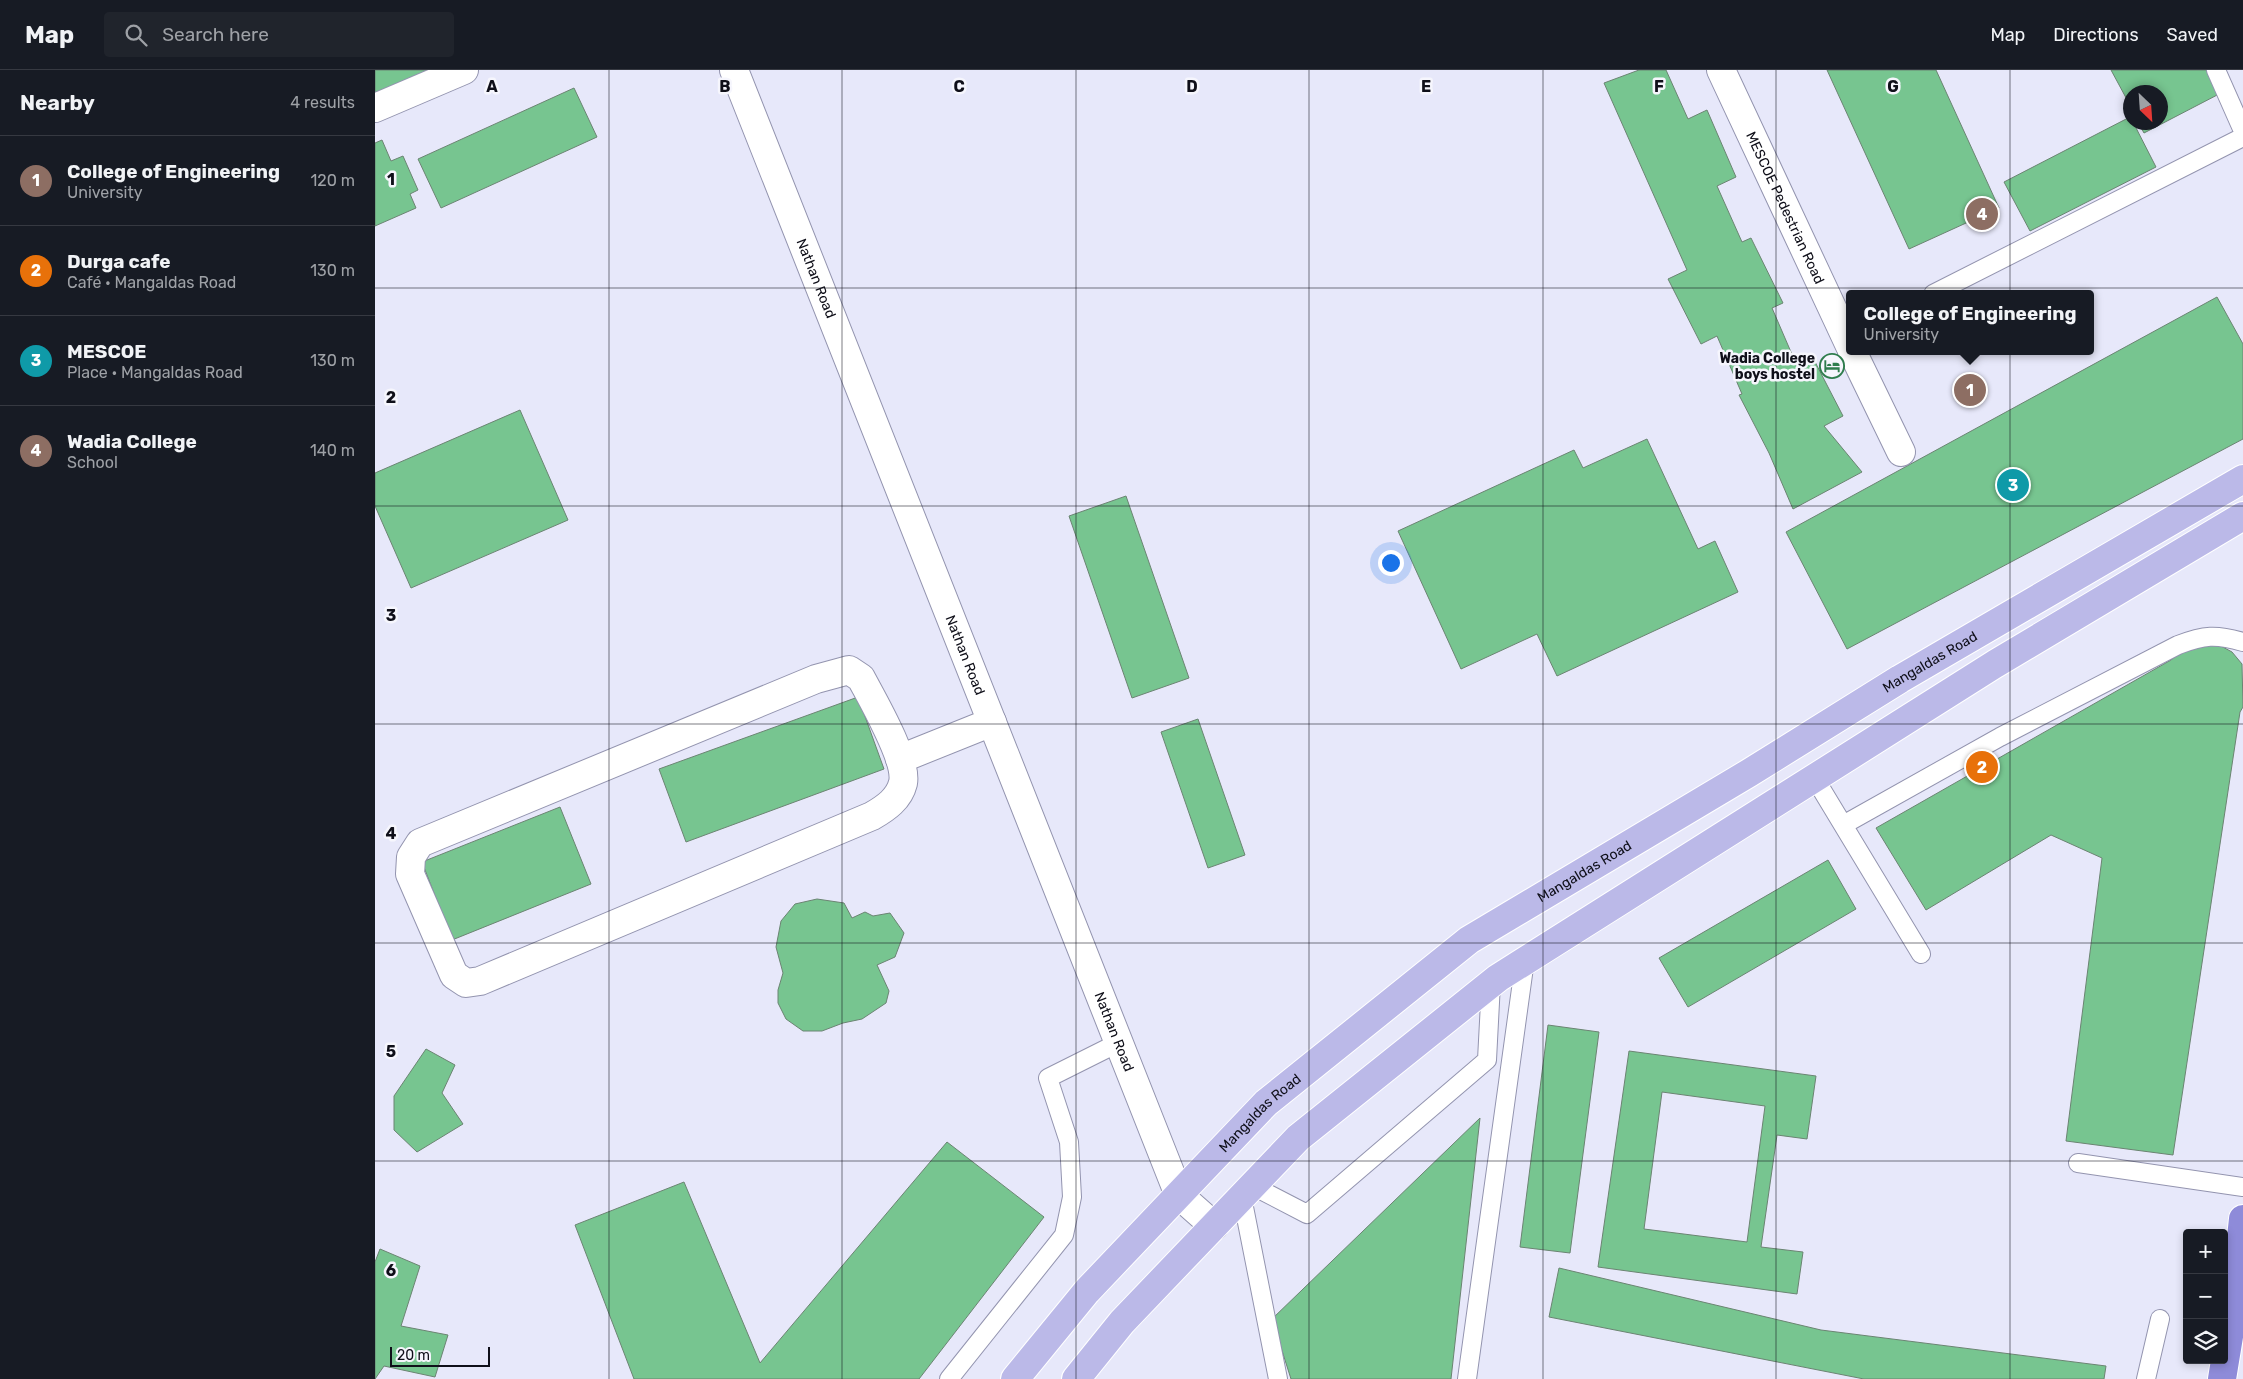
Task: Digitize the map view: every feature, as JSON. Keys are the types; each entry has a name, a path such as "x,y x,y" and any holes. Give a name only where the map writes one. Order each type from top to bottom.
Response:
{"highway":[{"path":"2222,1379 2233,1312 2243,1218"}],"main road":[{"name":"Mangaldas Road","path":"1015,1379 1087,1291 1266,1103 1469,940 1749,774 1900,679 2243,480"},
{"path":"1075,1379 1122,1322 1298,1138 1491,983 1995,664 2243,516"}],"street":[{"path":"375,108 464,70"},
{"name":"Nathan Road","path":"733,70 1179,1195 1214,1226"},
{"name":"MESCOE Pedestrian Road","path":"1721,70 1846,335"},
{"name":"MESCOE Pedestrian Road","path":"1856,355 1901,452"},
{"path":"849,670 861,678 900,759 903,781 897,797 887,808 872,816 480,981 466,983 454,976 410,874 411,858 420,844 816,679 849,670"},
{"path":"900,759 992,722"}],"lane":[{"path":"2217,70 2243,131"},
{"path":"1941,290 2243,137"},
{"path":"1843,825 2000,737 2178,645 2200,636 2221,635 2243,642"},
{"path":"1814,777 1921,954"},
{"path":"1467,1379 1525,960"},
{"path":"1248,1191 1307,1214 1487,1060 1491,983"},
{"path":"949,1379 1064,1236 1072,1198 1069,1142 1048,1078 1118,1043"},
{"path":"2078,1162 2243,1186"},
{"path":"1248,1191 1278,1379"},
{"path":"2146,1379 2160,1319"}],"building":[{"path":"375,70 441,70 375,100"},
{"path":"1639,70 1666,70 1688,119 1707,110 1736,177 1717,186 1742,242 1751,238 1783,303 1772,308 1797,366 1813,358 1843,416 1824,426 1862,472 1793,509 1769,453 1739,395 1742,394 1717,336 1701,344 1668,279 1687,270 1604,83"},
{"path":"1827,70 1936,70 1999,208 1909,249"},
{"path":"2111,70 2209,70 2221,93 2168,121 2168,85 2123,85 2123,92"},
{"path":"574,88 597,137 441,208 418,159"},
{"path":"2123,121 2123,130 2137,130 2156,167 2030,231 2004,182"},
{"path":"382,140 391,161 403,156 418,190 410,194 416,208 375,226 375,143"},
{"path":"2217,297 2243,344 2243,439 1847,649 1786,532"},
{"path":"520,410 568,520 411,588 375,506 375,473"},
{"path":"1647,439 1698,549 1715,541 1738,592 1557,676 1537,634 1461,669 1398,531 1574,450 1583,468"},
{"path":"1126,496 1189,678 1132,698 1069,516"},
{"path":"2206,643 2221,646 2232,652 2242,664 2243,707 2240,712 2173,1155 2066,1141 2102,858 2051,835 1926,910 1876,828 2171,660 2179,653"},
{"path":"858,697 884,769 686,842 659,769"},
{"path":"1198,719 1245,855 1208,868 1161,732"},
{"path":"560,807 591,884 452,940 422,862"},
{"path":"1828,860 1856,909 1688,1007 1659,958"},
{"path":"817,899 844,903 852,918 865,912 873,916 890,913 904,933 895,957 877,965 889,991 886,1003 862,1019 843,1023 822,1031 803,1031 786,1019 778,1003 778,990 783,973 776,947 781,921 795,904"},
{"path":"1548,1025 1599,1032 1570,1253 1520,1247"},
{"path":"426,1049 455,1065 442,1093 463,1124 417,1152 394,1130 394,1096"},
{"path":"1629,1051 1816,1076 1807,1139 1777,1135 1761,1247 1803,1252 1797,1294 1598,1267","holes":["1662,1092 1765,1106 1747,1242 1644,1229"]},
{"path":"1480,1118 1451,1379 1291,1379 1272,1319"},
{"path":"947,1142 1044,1217 919,1379 634,1379 575,1225 684,1182 760,1363"},
{"path":"380,1249 420,1266 401,1326 448,1335 435,1377 384,1366 375,1379 375,1262"},
{"path":"1559,1268 1821,1330 2106,1366 2104,1379 1864,1379 1549,1317"}],"place":[{"name":"Wadia College","path":"1982,214"},
{"name":"Wadia College boys hostel","path":"1832,366"},
{"name":"College of Engineering","path":"1970,390"},
{"name":"MESCOE","path":"2013,485"},
{"name":"Durga cafe","path":"1982,767"}]}
